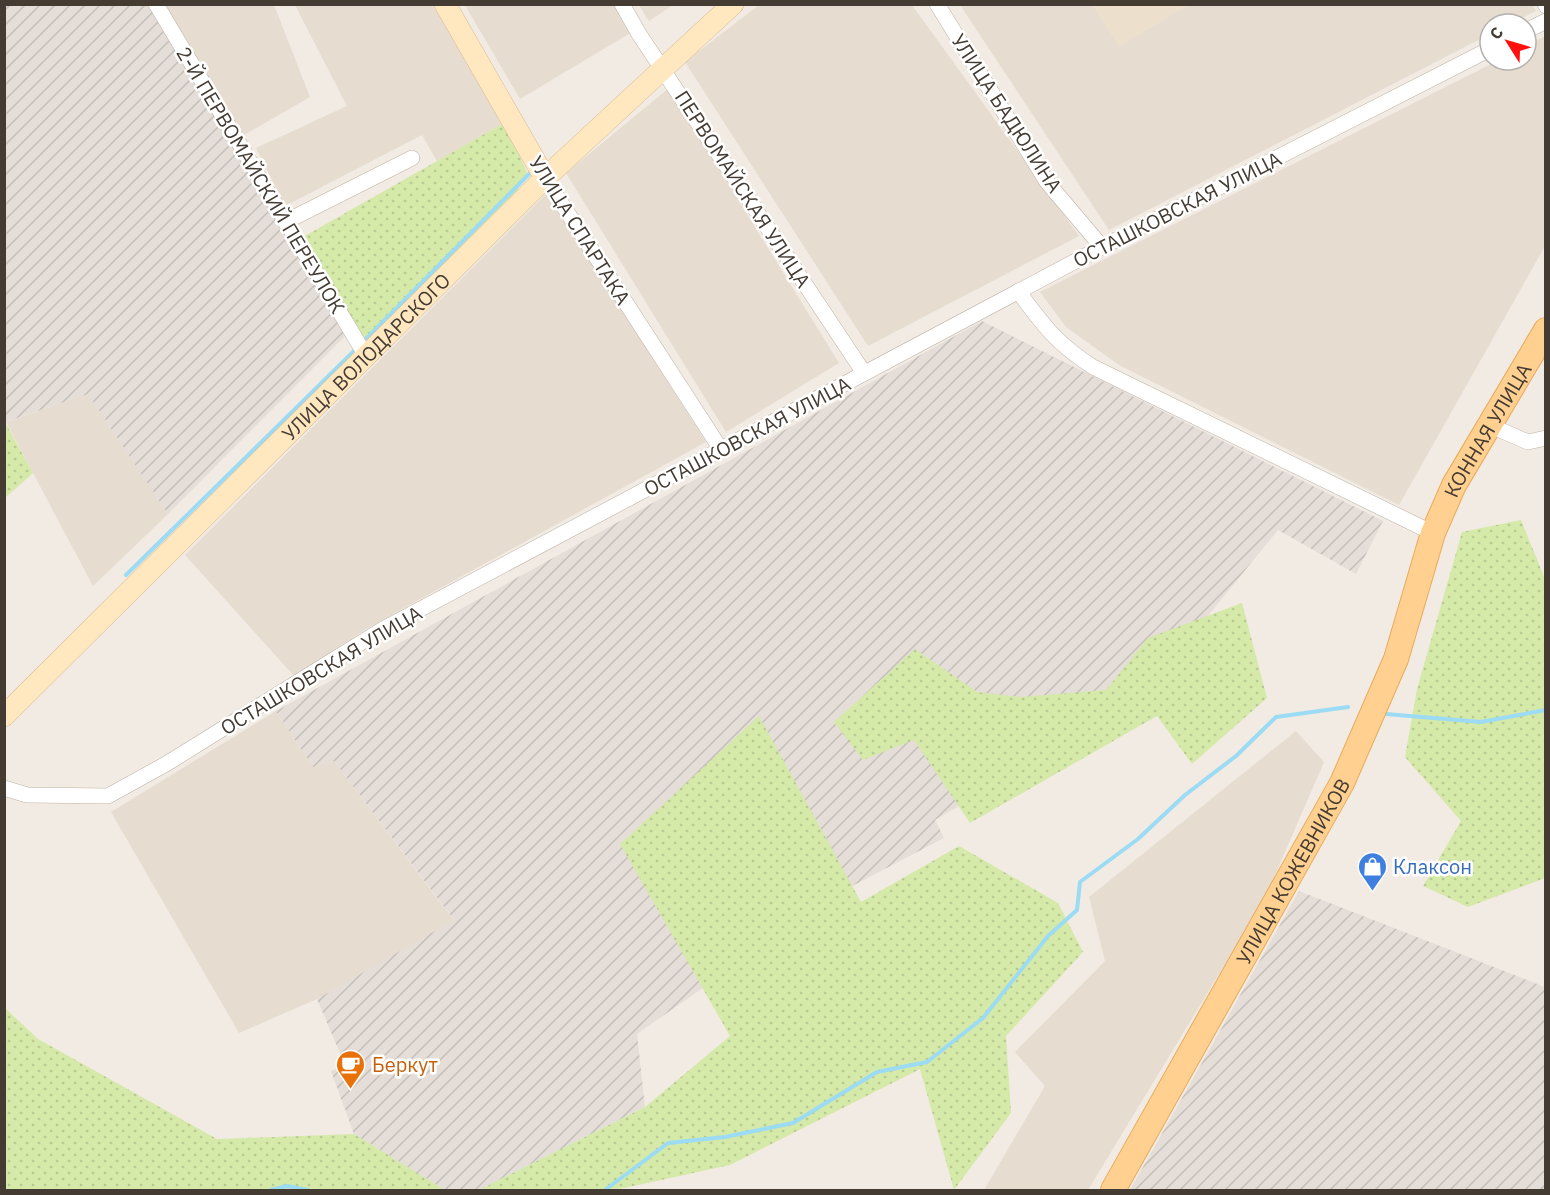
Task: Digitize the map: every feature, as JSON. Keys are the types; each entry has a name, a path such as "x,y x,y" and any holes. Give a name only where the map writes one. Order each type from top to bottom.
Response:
{"main road":[{"name":"КОННАЯ УЛИЦА","path":"1433,533 1454,485 1545,330"},
{"name":"УЛИЦА КОЖЕВНИКОВ","path":"1113,1191 1342,783 1396,659 1433,533"}],"street":[{"name":"2-Й ПЕРВОМАЙСКИЙ ПЕРЕУЛОК","path":"156,4 366,356"},
{"name":"УЛИЦА СПАРТАКА","path":"445,4 545,178 722,451"},
{"name":"ПЕРВОМАЙСКАЯ УЛИЦА","path":"622,4 639,34 864,373"},
{"name":"УЛИЦА ВОЛОДАРСКОГО","path":"4,716 545,178 733,4"},
{"name":"УЛИЦА БАДЮЛИНА","path":"938,4 1047,182 1102,247"},
{"name":"ОСТАШКОВСКАЯ УЛИЦА","path":"4,788 27,795 108,796 166,764 383,629 722,451 1018,291 1478,55"},
{"path":"285,222 412,158"},
{"path":"1018,291 1061,346 1093,367 1433,533"},
{"path":"1489,425 1528,442 1545,438"}],"shaded area":[{"path":"1532,4 1536,11 1478,12 1478,40 1109,230 960,5 1093,5 1119,46 1188,5"},
{"path":"5,5 150,5 347,334 168,514 88,394 5,422"},
{"path":"164,5 274,5 310,97 244,135"},
{"path":"295,5 439,5 504,123 437,161 422,135 285,206 256,148 347,106"},
{"path":"465,5 616,5 632,32 520,99"},
{"path":"639,5 673,5 649,21"},
{"path":"759,5 912,5 1079,236 868,346 685,62"},
{"path":"1093,5 1188,5 1119,47"},
{"path":"1545,36 1545,246 1399,505 1119,365 1066,327 1040,292 1478,71 1538,72 1538,40"},
{"path":"669,88 839,363 726,432 566,173"},
{"path":"547,193 706,442 366,629 294,676 185,555"},
{"path":"982,321 1383,521 1356,574 1278,530 1180,650 1170,682 935,820 944,838 837,894 637,1034 645,1107 479,1190 445,1190 354,1134 331,1071 345,1065 317,999 454,920 334,761 313,767 276,711"},
{"path":"88,394 168,514 93,586 6,422"},
{"path":"276,711 313,767 334,761 454,921 317,999 239,1033 111,812"},
{"path":"1296,731 1324,762 1265,898 1088,1190 984,1190 1045,1086 1015,1052 1105,961 1089,897"},
{"path":"1299,891 1545,987 1545,1190 1130,1190"}],"green space":[{"path":"504,123 527,172 513,198 365,343 303,237"},
{"path":"4,422 33,473 5,498"},
{"path":"1521,520 1545,579 1545,878 1468,907 1423,886 1461,821 1405,757 1417,689 1462,532"},
{"path":"1242,603 1267,698 1192,764 1157,716 970,823 914,740 863,760 834,722 915,649 977,692 1021,697 1106,690 1148,638"},
{"path":"759,716 861,902 959,846 1058,903 1083,952 1006,1036 1011,1113 954,1190 920,1069 730,1165 615,1190 479,1190 645,1107 730,1036 620,844"},
{"path":"4,1007 38,1039 217,1139 354,1134 445,1190 5,1190"}],"waterway":[{"path":"363,342 533,170"},
{"path":"126,575 356,349"},
{"path":"605,1190 668,1143 725,1137 793,1123 877,1072 927,1062 983,1018 1048,936 1077,910 1080,882 1138,839 1185,795 1236,756 1276,717 1348,707"},
{"path":"1386,714 1481,722 1546,710"},
{"path":"271,1190 287,1186 308,1190"}],"place":[{"name":"Клаксон","path":"1372,892"},
{"name":"Беркут","path":"351,1090"}]}
